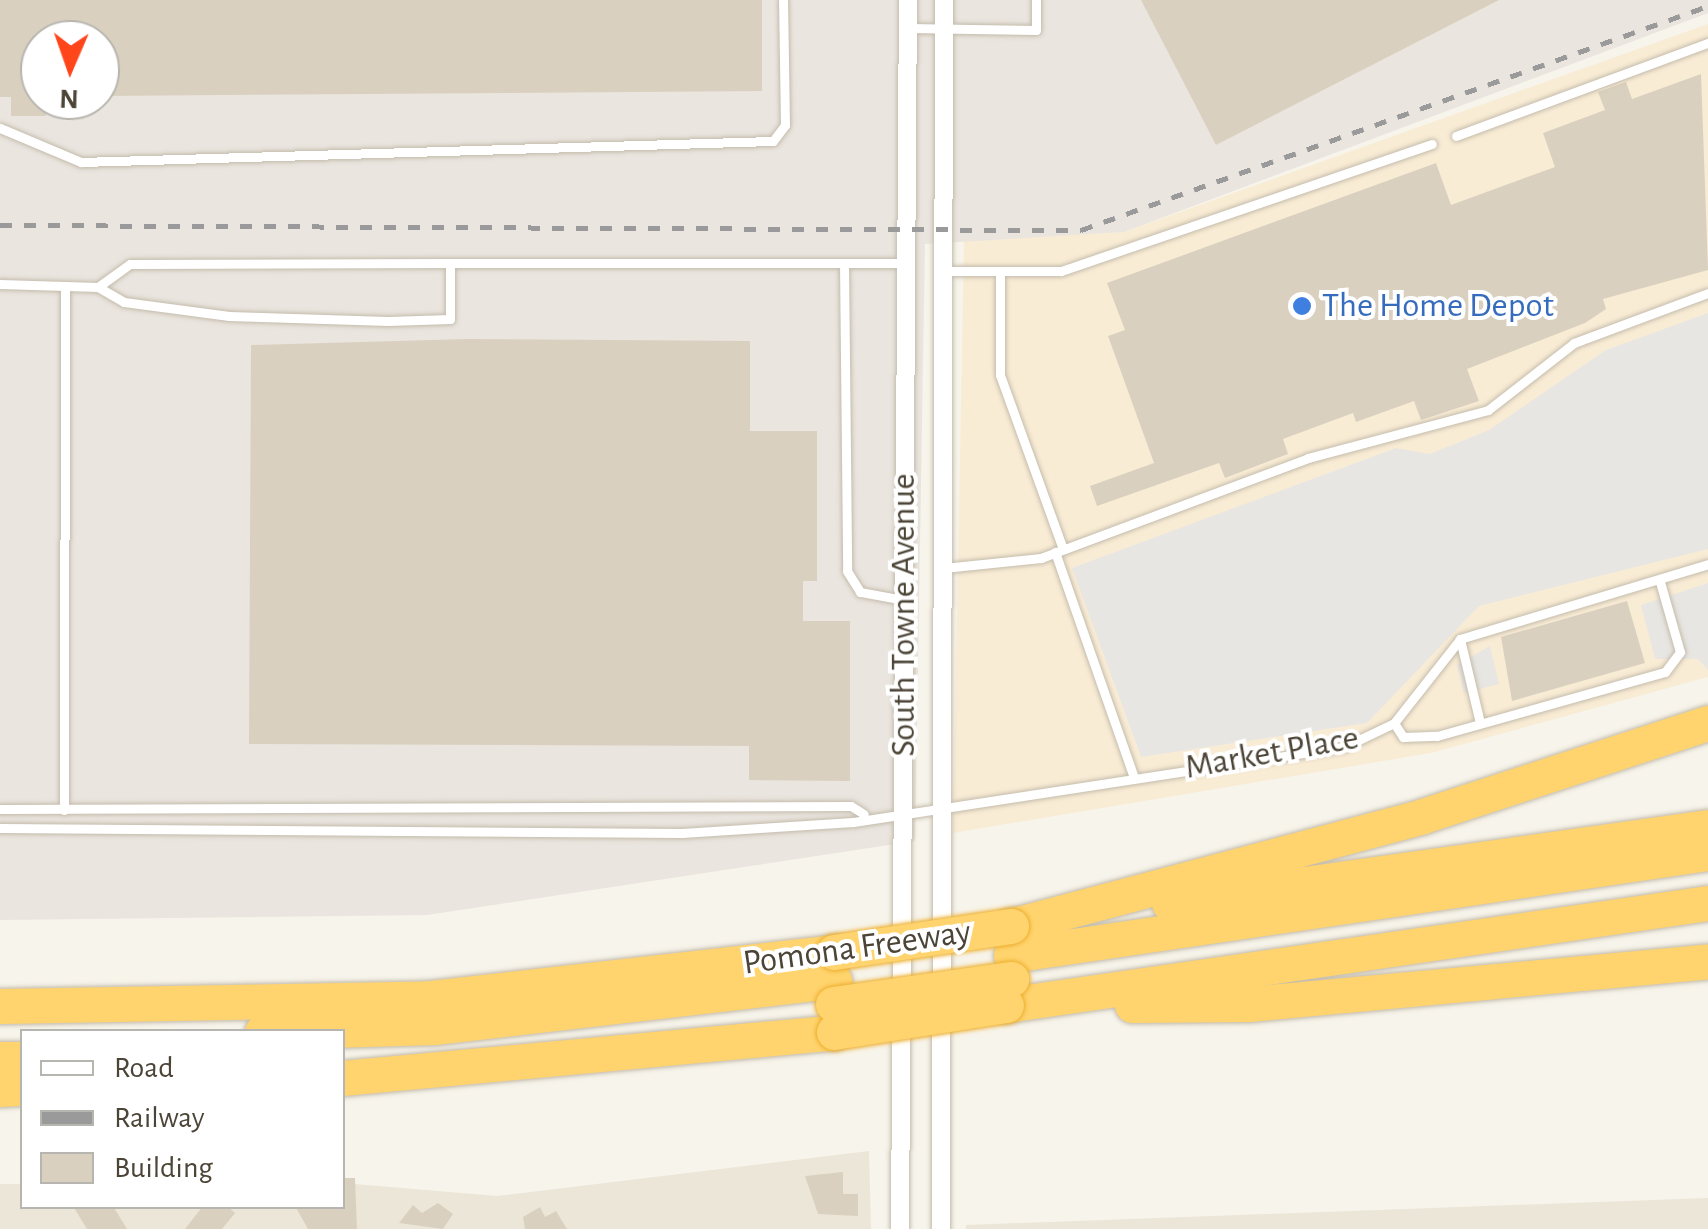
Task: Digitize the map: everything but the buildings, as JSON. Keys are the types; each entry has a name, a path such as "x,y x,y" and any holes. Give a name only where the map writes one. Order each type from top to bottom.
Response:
{"highway":[{"path":"1010,966 1442,810 1708,723"},
{"name":"Pomona Freeway","path":"345,1077 834,992 1010,966 1708,827"},
{"path":"1010,966 1708,854"},
{"path":"1010,966 1708,878"},
{"name":"Pomona Freeway","path":"0,1006 834,992 1010,966 1708,903"},
{"path":"1010,966 1248,1004 1708,960"},
{"path":"345,1030 434,1027 834,992"},
{"path":"345,1054 563,1041 834,992"}],"street":[{"name":"South Towne Avenue","path":"900,1229 908,0"},
{"name":"South Towne Avenue","path":"941,1229 944,0"}],"lane":[{"path":"0,128 81,162 773,142 786,125 783,0"},
{"path":"908,28 1036,30 1036,0"},
{"path":"1456,136 1708,43"},
{"path":"943,272 1061,271 1432,144"},
{"path":"844,262 847,571 860,592 904,600"},
{"path":"0,284 98,287 172,309 312,318 450,319 450,263"},
{"path":"98,287 130,264 907,263"},
{"path":"1000,271 1000,375 1132,775"},
{"path":"64,810 65,287"},
{"path":"942,568 1042,558 1308,458 1488,410 1574,342 1708,293"},
{"path":"1480,723 1460,639 1660,582 1708,564"},
{"path":"1394,723 1403,737 1480,723 1665,672 1680,652 1660,582"},
{"name":"Market Place","path":"0,828 682,833 904,808 941,808 1132,775 1344,747 1394,723 1460,639"},
{"path":"0,810 850,806 864,814"}],"shaded area":[{"path":"0,0 1708,0 1708,13 1124,232 925,244 915,841 427,915 0,920"},
{"path":"1708,24 1708,677 1431,753 953,833 964,241 1124,232"},
{"path":"1708,313 1708,549 1479,606 1367,723 1141,757 1072,568 1396,448 1430,454 1489,430 1606,350"},
{"path":"1708,583 1708,670 1698,659 1655,659 1641,605"},
{"path":"1490,646 1499,684 1464,693 1457,665"},
{"path":"869,1151 871,1229 0,1229 0,1184 20,1184 20,1209 345,1209 345,1183 497,1196"},
{"path":"1708,1198 1708,1229 966,1229 966,1225"}],"railway":[{"path":"0,225 1081,230 1708,6"}],"place":[{"name":"The Home Depot","path":"1302,306"}]}
